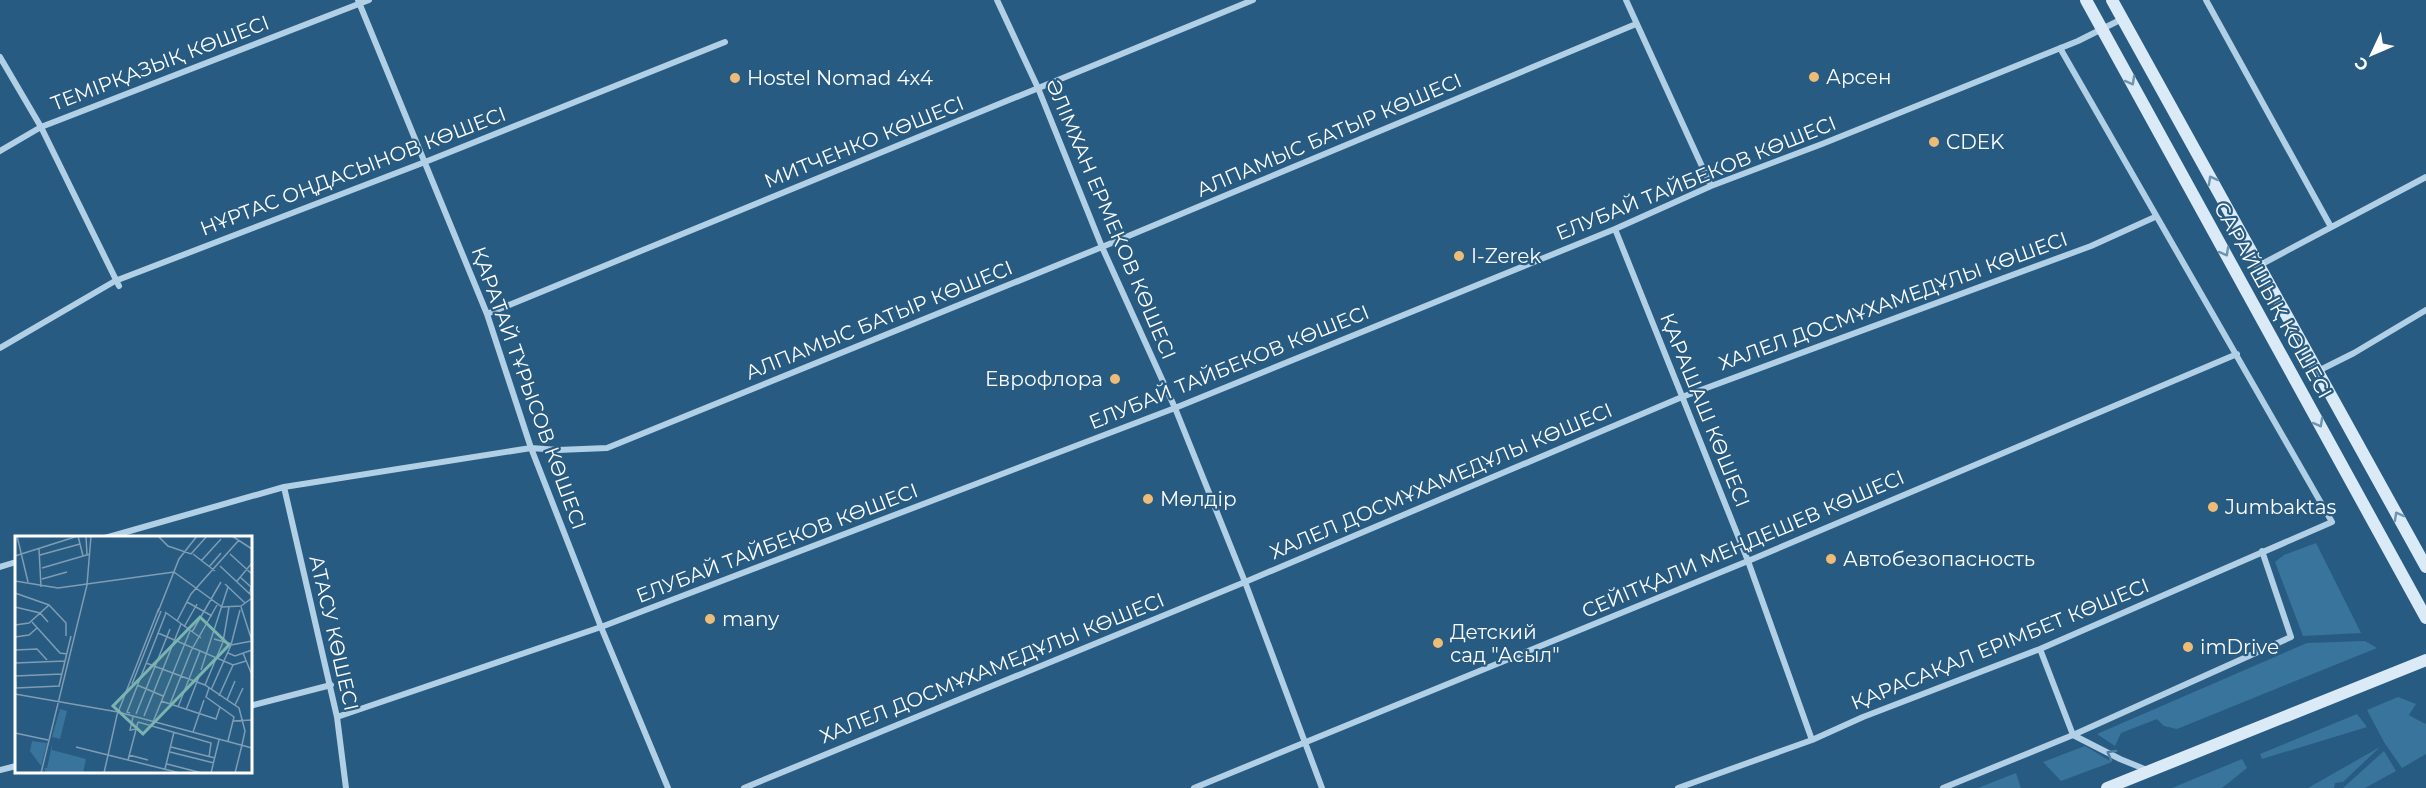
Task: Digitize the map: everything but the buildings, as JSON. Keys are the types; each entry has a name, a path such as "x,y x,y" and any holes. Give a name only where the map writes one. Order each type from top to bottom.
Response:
{"main road":[{"name":"САРАЙШЫҚ КӨШЕСІ","path":"2086,0 2426,618"},
{"name":"САРАЙШЫҚ КӨШЕСІ","path":"2112,0 2424,562"},
{"path":"2107,788 2426,660"}],"street":[{"name":"ТЕМІРҚАЗЫҚ КӨШЕСІ","path":"0,151 41,127 369,0"},
{"name":"ӘЛІМХАН ЕРМЕКОВ КӨШЕСІ","path":"997,0 1038,88 1102,247 1175,408 1245,582 1322,788"},
{"name":"МИТЧЕНКО КӨШЕСІ","path":"487,314 1253,0"},
{"path":"1626,0 1711,186"},
{"path":"2206,0 2331,227"},
{"name":"ҚАРАТАЙ ТҰРЫСОВ КӨШЕСІ","path":"359,2 487,314 531,448 601,627 668,788"},
{"name":"ЕЛУБАЙ ТАЙБЕКОВ КӨШЕСІ","path":"337,717 601,627 1175,408 1615,229 1711,186 2060,48 2103,30 2122,19"},
{"name":"АЛПАМЫС БАТЫР КӨШЕСІ","path":"109,536 284,487 531,448 558,450 607,448 1102,247 1636,24"},
{"name":"НҰРТАС ОҢДАСЫНОВ КӨШЕСІ","path":"0,348 117,283 725,42"},
{"path":"2060,48 2155,217 2237,354"},
{"path":"0,57 41,127 117,283"},
{"path":"2260,265 2426,177"},
{"name":"ХАЛЕЛ ДОСМҰХАМЕДҰЛЫ КӨШЕСІ","path":"744,788 1245,582 1682,397 2080,250 2155,217"},
{"name":"ҚАРАШАШ КӨШЕСІ","path":"1615,229 1748,561 1812,740"},
{"path":"2318,371 2354,353 2426,310"},
{"name":"ҚАРАСАҚАЛ ЕРІМБЕТ КӨШЕСІ","path":"1678,788 1812,740 1863,717 2040,649 2332,522 2237,354"},
{"name":"СЕЙІТҚАЛИ МЕҢДЕШЕВ КӨШЕСІ","path":"1194,788 1748,561 2237,354"},
{"name":"АТАСУ КӨШЕСІ","path":"284,487 331,685 346,788"},
{"path":"1943,788 2073,735 2291,638 2262,551"},
{"path":"0,567 15,562"},
{"path":"2040,649 2073,735 2120,759 2151,771"},
{"path":"252,705 331,685"},
{"path":"0,770 15,766"}],"shaded area":[{"path":"2316,543 2361,633 2303,636 2275,562 2284,555"},
{"path":"2365,641 2377,648 2177,729 2164,726 2157,719 2121,733 2115,746 2097,734 2307,643"},
{"path":"2398,697 2416,704 2409,715 2426,723 2426,754 2402,768 2384,742 2367,710"},
{"path":"2357,714 2367,727 2262,759 2260,754"},
{"path":"2085,746 2112,762 2061,781 2043,762"},
{"path":"2380,747 2343,782 2335,783 2334,788 2308,788"},
{"path":"2384,751 2396,771 2365,788 2343,788"},
{"path":"2242,759 2247,768 2222,788 2172,788"},
{"path":"2016,773 2021,788 1978,788"}],"place":[{"name":"Арсен","path":"1814,77"},
{"name":"Hostel Nomad 4x4","path":"735,78"},
{"name":"CDEK","path":"1934,142"},
{"name":"I-Zerek","path":"1459,256"},
{"name":"Еврофлора","path":"1115,379"},
{"name":"Мөлдір","path":"1148,499"},
{"name":"Jumbaktas","path":"2213,507"},
{"name":"Автобезопасность","path":"1831,559"},
{"name":"many","path":"710,619"},
{"name":"Детский сад \"Асыл\"","path":"1438,643"},
{"name":"imDrive","path":"2188,647"}]}
